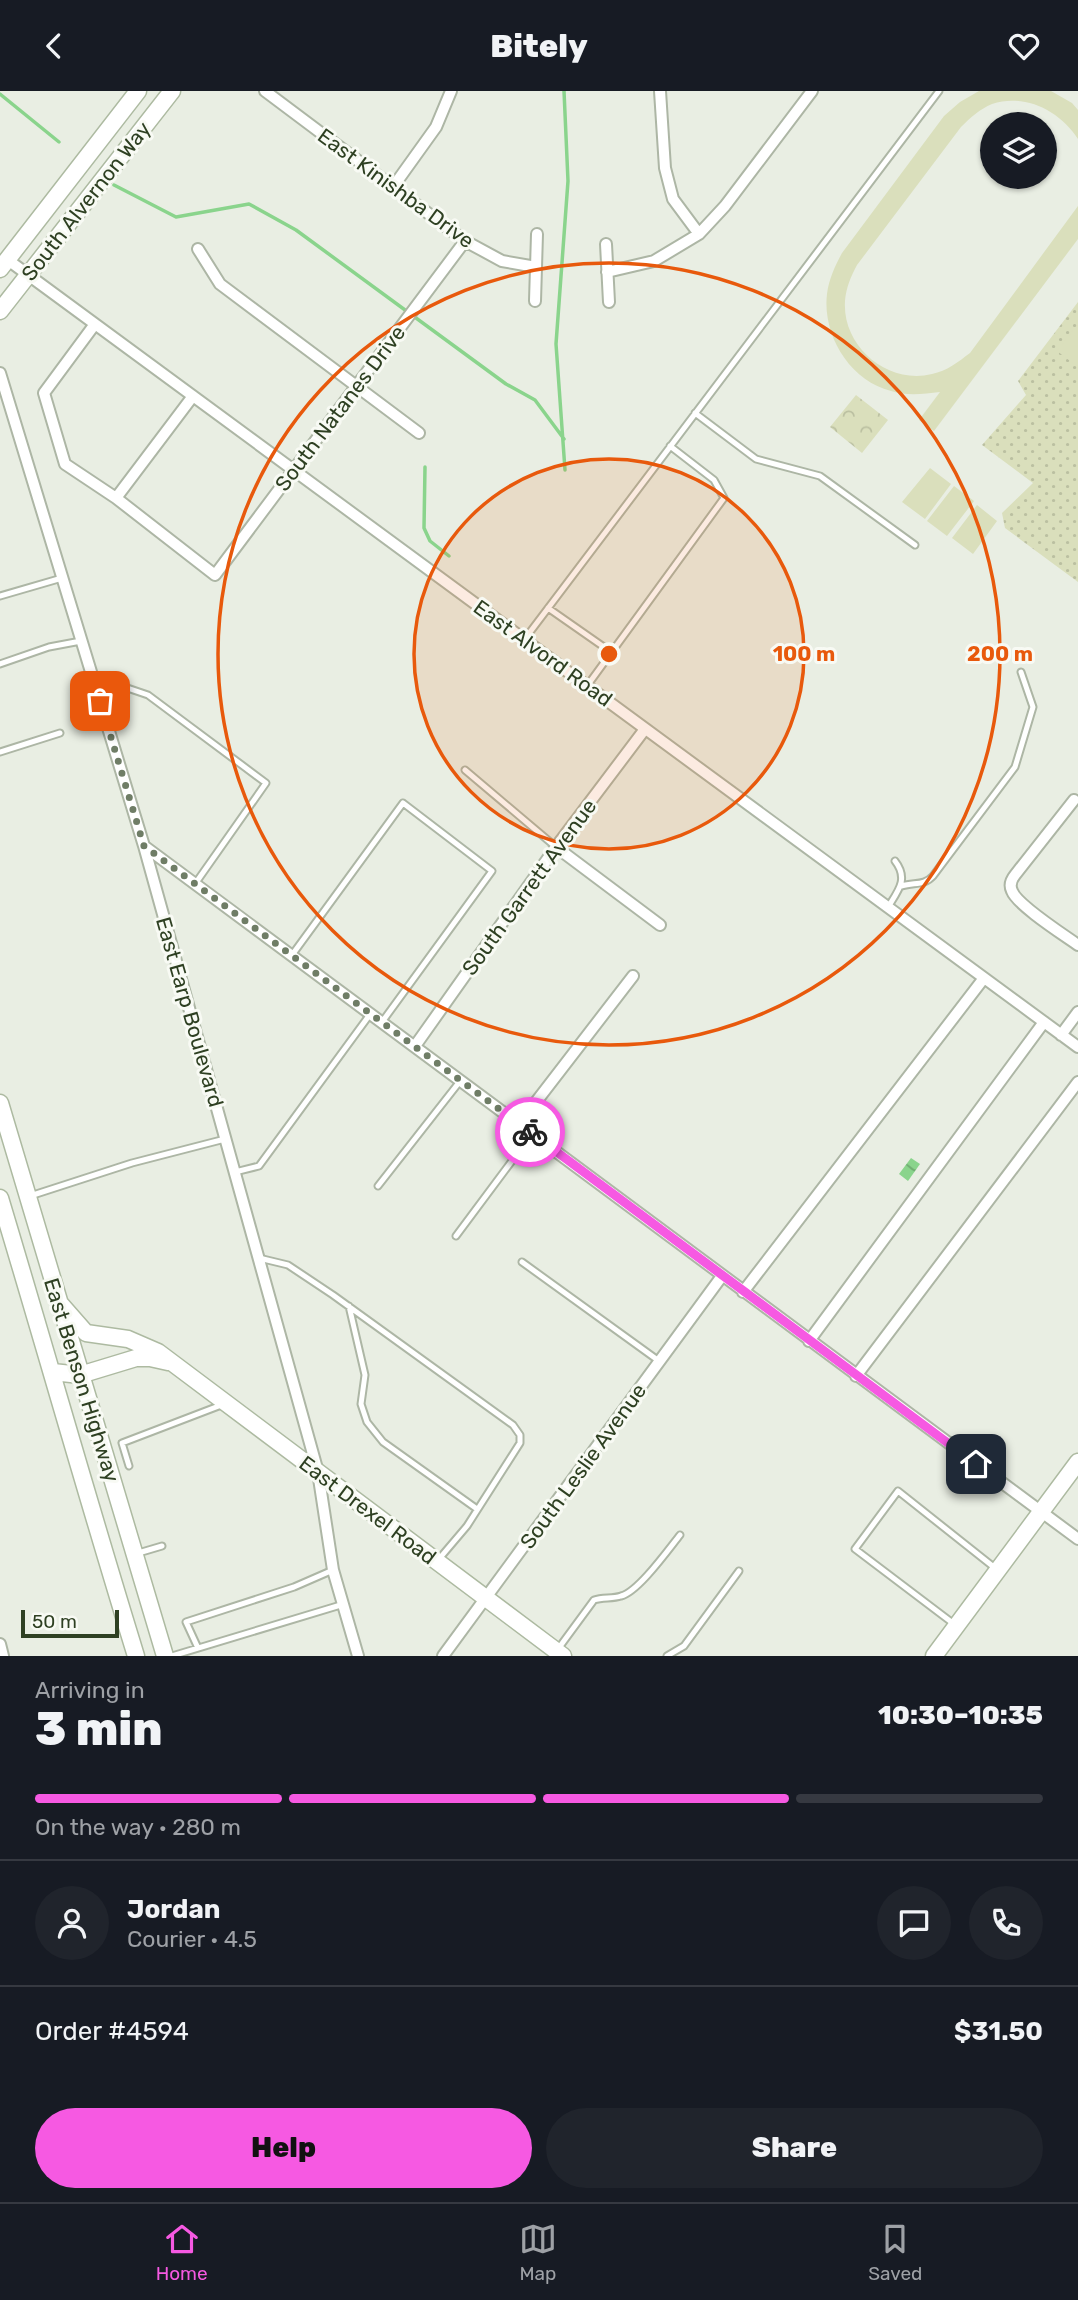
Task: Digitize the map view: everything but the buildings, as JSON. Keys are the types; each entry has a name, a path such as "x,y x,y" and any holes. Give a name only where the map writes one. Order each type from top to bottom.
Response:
{"main road":[{"name":"South Alvernon Way","path":"4,264 138,91"},
{"name":"South Alvernon Way","path":"0,311 172,91"},
{"name":"East Benson Highway","path":"0,1103 165,1656"},
{"name":"East Benson Highway","path":"0,1198 136,1656"},
{"name":"East Drexel Road","path":"57,1300 86,1333 141,1343 158,1352 560,1654"},
{"path":"52,1372 80,1375 136,1358 174,1364"},
{"path":"934,1656 1078,1462"}],"street":[{"name":"East Kinishba Drive","path":"265,91 465,241 502,261 536,267"},
{"path":"393,187 436,127 452,91"},
{"path":"660,91 665,168 674,199 699,234"},
{"path":"607,272 654,261 699,234 724,206 812,91"},
{"path":"535,301 537,234"},
{"name":"South Natanes Drive","path":"116,499 215,575 465,241"},
{"path":"606,244 609,302"},
{"path":"198,249 220,284 419,433"},
{"name":"East Alvord Road","path":"4,264 28,275 1078,1047"},
{"path":"95,324 44,393 65,464 116,499 193,396"},
{"name":"East Earp Boulevard","path":"0,373 3,396 82,641 144,846 226,1139 318,1472 333,1570 358,1656"},
{"name":"South Garrett Avenue","path":"415,1046 556,847 645,729"},
{"path":"1074,800 1015,875 1011,888 1023,904 1078,945"},
{"path":"144,846 1078,1539"},
{"path":"556,847 660,925"},
{"path":"999,890 1011,888"},
{"path":"519,1124 633,977"},
{"path":"743,1292 984,978"},
{"path":"1061,1035 1078,1013"},
{"path":"809,1341 1044,1022"},
{"path":"856,1376 1078,1083"},
{"name":"South Leslie Avenue","path":"443,1656 722,1276"},
{"path":"0,1644 4,1656"}],"lane":[{"path":"524,640 939,91"},
{"path":"695,413 756,459 820,476 915,545"},
{"path":"587,686 724,498 714,480 670,446"},
{"path":"0,596 62,578"},
{"path":"548,607 611,652"},
{"path":"0,664 49,647 82,641"},
{"path":"888,907 902,887 911,883 922,884 933,876 1015,767 1033,707 1021,672"},
{"path":"93,677 148,695 266,783 195,884"},
{"path":"0,752 60,733"},
{"path":"465,771 556,847"},
{"path":"292,955 403,803 492,871 382,1022"},
{"path":"895,861 902,873 902,887"},
{"path":"235,1172 259,1166 371,1013"},
{"path":"378,1186 461,1080"},
{"path":"456,1236 532,1134"},
{"path":"27,1197 132,1163 226,1139"},
{"path":"259,1258 288,1265 349,1306 513,1425 520,1435 520,1443 467,1526 437,1562"},
{"path":"522,1262 659,1361"},
{"path":"349,1306 365,1375 361,1403 374,1433 477,1509"},
{"path":"104,1449 226,1403"},
{"path":"122,1443 129,1467"},
{"path":"956,1626 855,1549 898,1491 998,1570"},
{"path":"560,1654 593,1600 619,1597 632,1592 680,1535"},
{"path":"135,1554 162,1546"},
{"path":"198,1648 187,1622 294,1587 333,1570"},
{"path":"667,1656 684,1646 739,1571"},
{"path":"172,1656 344,1604"}],"green space":[{"path":"979,91 1051,91 1072,103 1078,110 1078,139 1057,116 1057,112 1017,101 992,104 964,124 853,273 845,301 846,318 860,347 884,368 899,374 916,376 937,373 970,353 1078,206 1078,239 934,431 919,420 940,392 897,393 876,386 851,367 834,340 829,325 827,294 842,253 944,116"},
{"path":"1078,302 1078,582 1005,528 1002,513 1033,483 982,445 1026,395 1018,381"},
{"path":"1078,324 1078,367 1057,351"},
{"path":"856,395 888,420 862,453 830,427"},
{"path":"930,468 951,484 925,519 902,502"},
{"path":"954,486 974,501 947,536 927,521"},
{"path":"977,505 997,521 973,554 952,538"}],"water":[{"path":"911,1158 920,1164 908,1181 899,1174"}],"waterway":[{"path":"564,91 568,181 556,344 565,470"},
{"path":"0,94 59,142"},
{"path":"114,185 176,217 249,204 296,230 506,384 535,400 564,439"},
{"path":"425,467 424,528 430,541 449,556"}],"way so far":[{"path":"100,701 144,846 530,1132"}],"route":[{"path":"530,1132 976,1464"}]}
